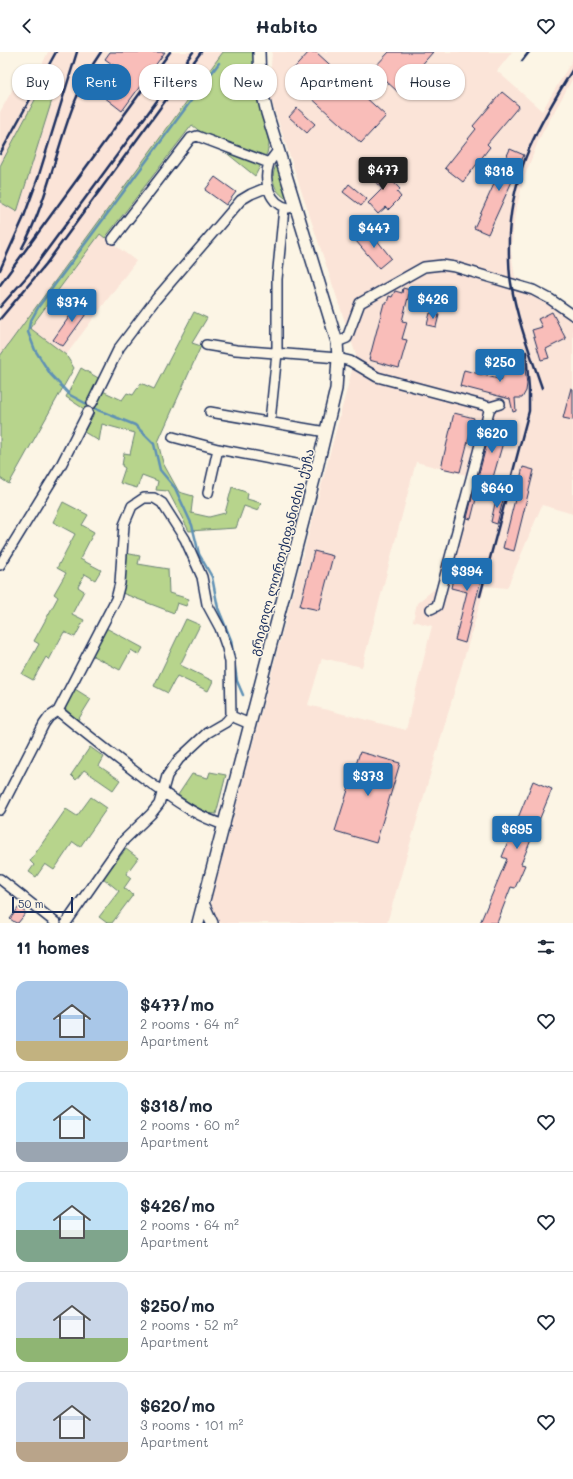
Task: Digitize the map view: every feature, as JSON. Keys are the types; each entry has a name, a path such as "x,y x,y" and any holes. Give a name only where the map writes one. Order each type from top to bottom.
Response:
{"street":[{"name":"გრიგოლ ლორთქიფანიძის ქუჩა","path":"198,923 318,468 336,389 338,358 337,342 297,207 278,150 260,83 259,52"},
{"path":"113,239 191,138 196,136 269,163"},
{"path":"278,150 269,163 267,181 268,187 272,199 284,208 297,207"},
{"path":"92,403 119,348 156,298 241,200 268,187"},
{"path":"270,421 277,352 277,279 284,208"},
{"path":"337,342 347,338 360,303 431,265 455,267 533,290 550,299 573,315"},
{"path":"206,345 236,350 277,352 338,358 350,361 378,377 490,407 500,404"},
{"path":"431,609 437,606 490,407"},
{"path":"0,565 60,467 88,412"},
{"path":"210,412 270,421 326,432"},
{"path":"173,437 218,450 318,468"},
{"path":"208,493 218,450"},
{"path":"0,810 44,724 49,717 58,711 116,599 120,583 124,525 132,506 144,498 154,498 162,502 185,539 202,577 207,604 220,628 227,648 230,662 231,716 226,722 207,733 179,759 167,776 159,804 151,814 135,828 114,853 66,923"},
{"path":"58,711 114,757 163,792 203,818 225,825"},
{"path":"231,716 250,724"},
{"path":"0,879 56,923"},
{"name":"გრიგოლ ლორთქიფანიძის ქუჩა","path":"203,903 204,923"},
{"path":"203,903 212,923"}],"shaded area":[{"path":"48,52 223,52 212,67 212,64 139,64 139,100 188,100 0,356 0,202 17,211 51,100 64,100 64,64 42,64"},
{"path":"272,52 512,52 497,71 542,111 573,59 573,78 539,139 524,178 515,214 511,251 515,277 541,288 573,309 573,514 542,505 507,588 485,586 387,923 217,923 211,909 212,897 356,355 271,100 277,100 277,64 271,64","holes":["416,462 466,475 437,587 417,603 413,621 432,626 406,730 308,705 322,658 362,667"]},
{"path":"12,90 12,100 35,100 0,166 0,112"},
{"path":"100,234 136,261 66,355 30,329"}],"green space":[{"path":"223,52 253,52 254,64 220,64 220,100 260,100 267,128 269,145 267,153 255,176 192,125 105,238 100,234 30,328 66,355 74,368 9,484 0,478 0,356 188,100 212,100 212,67"},
{"path":"35,100 52,100 17,212 0,202 0,166"},
{"path":"278,162 291,201 280,194 274,185 273,174"},
{"path":"194,312 207,318 192,343 201,346 158,442 163,463 179,492 193,496 191,513 209,517 225,513 232,487 248,493 247,499 261,503 258,511 244,506 236,528 189,531 168,491 156,490 158,481 142,475 137,488 120,483 125,468 122,466 124,453 130,454 135,433 102,424 99,441 84,432 93,415 66,397 81,368 100,379 96,388 122,400 127,393 133,395 141,383 154,389"},
{"path":"63,502 88,515 82,525 94,532 80,559 101,570 95,580 85,574 78,587 84,591 72,614 84,620 75,637 64,632 49,660 46,657 33,680 22,674 39,644 34,641 58,597 54,594 66,573 57,568 75,534 53,522"},
{"path":"125,553 140,556 138,564 168,569 169,593 189,599 186,606 177,603 174,613 122,593"},
{"path":"186,619 200,625 180,665 213,681 208,691 177,676 168,693 154,686"},
{"path":"106,628 143,648 139,655 131,650 120,670 91,655"},
{"path":"75,689 91,699 78,720 64,708"},
{"path":"90,747 104,757 99,766 120,780 113,790 84,770 76,780 71,775"},
{"path":"210,772 226,775 216,814 205,813 178,795 192,774 208,778"},
{"path":"91,797 107,808 80,847 73,842 54,870 45,864 36,877 29,872 34,865 30,861 66,809 77,816"},
{"path":"126,849 138,858 126,874 131,878 124,888 133,895 112,923 107,923 99,917 119,891 103,878"}],"building":[{"path":"110,52 165,52 156,64 139,64 139,88 131,99 131,64 112,64 105,59"},
{"path":"309,52 316,52 329,64 298,64"},
{"path":"389,52 433,52 422,64 395,64 395,89 387,82 387,64 378,64"},
{"path":"502,92 519,106 487,144 490,147 463,182 445,168 476,129 473,126"},
{"path":"108,100 130,100 122,111"},
{"path":"314,100 368,100 386,116 361,143"},
{"path":"297,108 315,124 307,133 289,117"},
{"path":"510,149 524,155 488,234 474,228"},
{"path":"376,164 400,189 397,192 401,197 388,210 386,207 378,214 368,203 382,189 367,173"},
{"path":"215,177 236,192 226,205 205,190"},
{"path":"349,184 367,199 361,206 343,192"},
{"path":"369,230 391,258 379,268 356,241"},
{"path":"403,288 410,290 402,321 407,322 402,339 407,340 399,368 369,360 384,303 387,303 389,296 392,297 395,291 402,293"},
{"path":"81,300 91,307 63,346 53,340"},
{"path":"552,312 566,339 546,349 549,358 541,360 532,330 542,327 538,319"},
{"path":"430,313 439,315 436,327 427,325"},
{"path":"524,362 527,384 526,391 522,398 515,398 516,411 513,412 510,399 460,386 464,370 502,380 501,367"},
{"path":"571,388 573,389 573,420 563,418"},
{"path":"454,413 474,418 460,472 441,468"},
{"path":"492,424 496,425 495,429 506,432 492,481 478,477"},
{"path":"523,467 534,470 514,551 503,548"},
{"path":"474,490 478,491 471,519 467,518"},
{"path":"497,494 504,496 497,524 491,522"},
{"path":"314,551 333,556 319,610 300,606"},
{"path":"457,560 474,564 475,561 485,564 465,643 455,640 467,592 451,588"},
{"path":"360,752 400,763 376,843 335,831"},
{"path":"533,781 552,789 521,864 525,865 515,888 511,887 497,923 480,923 507,859 502,857"},
{"path":"19,907 26,913 18,923 16,923 10,919"}],"waterway":[{"path":"219,63 39,306 30,322 28,332 35,350 51,375 70,395 98,410 135,425 154,444 160,470 175,488 192,525 199,554 212,577 218,608 231,640 237,681 243,695"}],"railway":[{"path":"0,154 56,52"},
{"path":"0,270 23,219 38,178 77,52"},
{"path":"22,248 43,199 76,98 87,75 101,52"},
{"path":"0,285 170,52"},
{"path":"0,307 30,273 193,52"},
{"path":"0,319 46,264 201,52"},
{"path":"522,61 529,52"},
{"path":"542,388 524,336 511,283 509,271 509,234 516,188 522,167 539,128 573,69"},
{"path":"480,596 529,411 526,352"}]}
